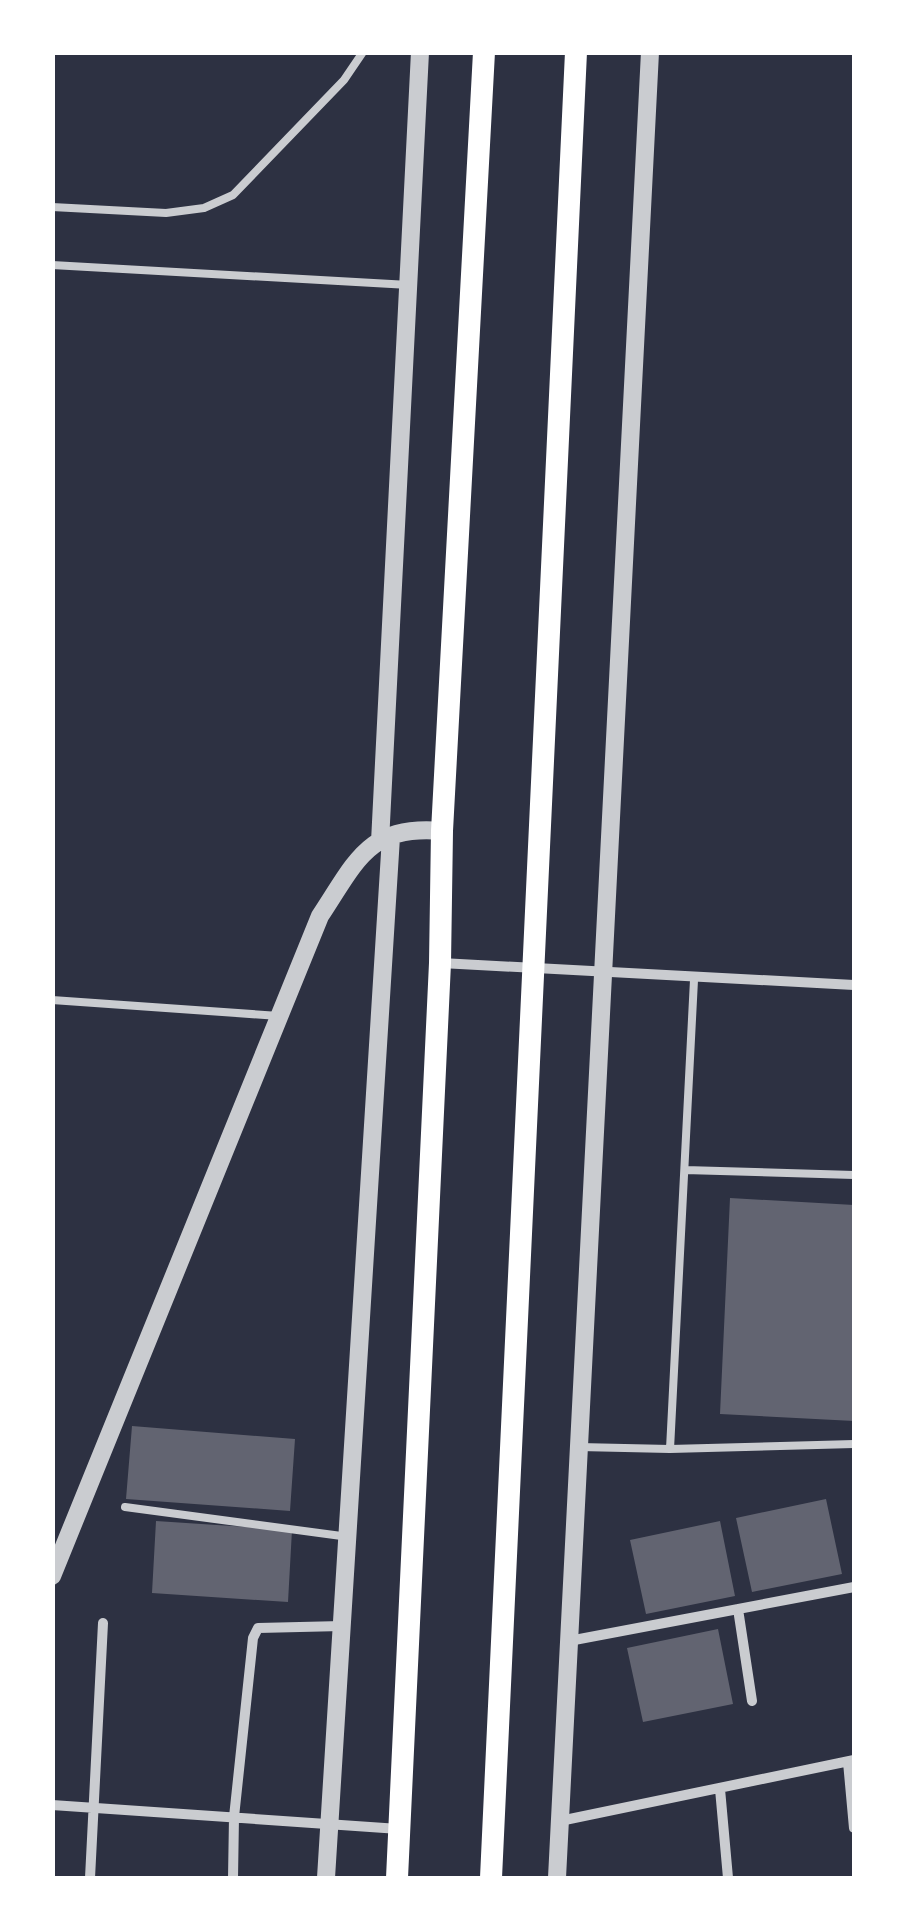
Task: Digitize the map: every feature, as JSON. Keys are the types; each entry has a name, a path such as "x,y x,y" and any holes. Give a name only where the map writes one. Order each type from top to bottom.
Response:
{"main road":[{"path":"398,1878 440,963 442,831 484,52"},
{"path":"490,1878 536,968 576,52"}],"street":[{"path":"326,1878 350,1538 420,52"},
{"path":"557,1878 650,52"},
{"path":"52,1576 320,916 365,848 414,828 442,831"},
{"path":"440,963 694,980 854,985"},
{"path":"568,1641 854,1587"},
{"path":"738,1609 752,1700"},
{"path":"90,1878 103,1623"},
{"path":"232,1878 251,1644 258,1628 343,1626"},
{"path":"560,1821 851,1761 854,1828"},
{"path":"720,1790 728,1878"},
{"path":"52,1805 399,1829"}],"lane":[{"path":"52,207 166,213 204,208 232,195 344,80 363,52"},
{"path":"52,265 409,285"},
{"path":"670,1449 694,980"},
{"path":"52,1000 279,1016"},
{"path":"685,1170 854,1175"},
{"path":"579,1446 670,1449 854,1444"},
{"path":"126,1507 350,1538"}],"building":[{"path":"730,1198 854,1205 854,1421 720,1414"},
{"path":"132,1426 295,1439 290,1511 126,1499"},
{"path":"826,1499 842,1574 752,1592 736,1518"},
{"path":"156,1521 292,1530 288,1602 152,1593"},
{"path":"720,1521 735,1596 646,1614 630,1540"},
{"path":"718,1629 733,1704 643,1722 627,1648"}]}
